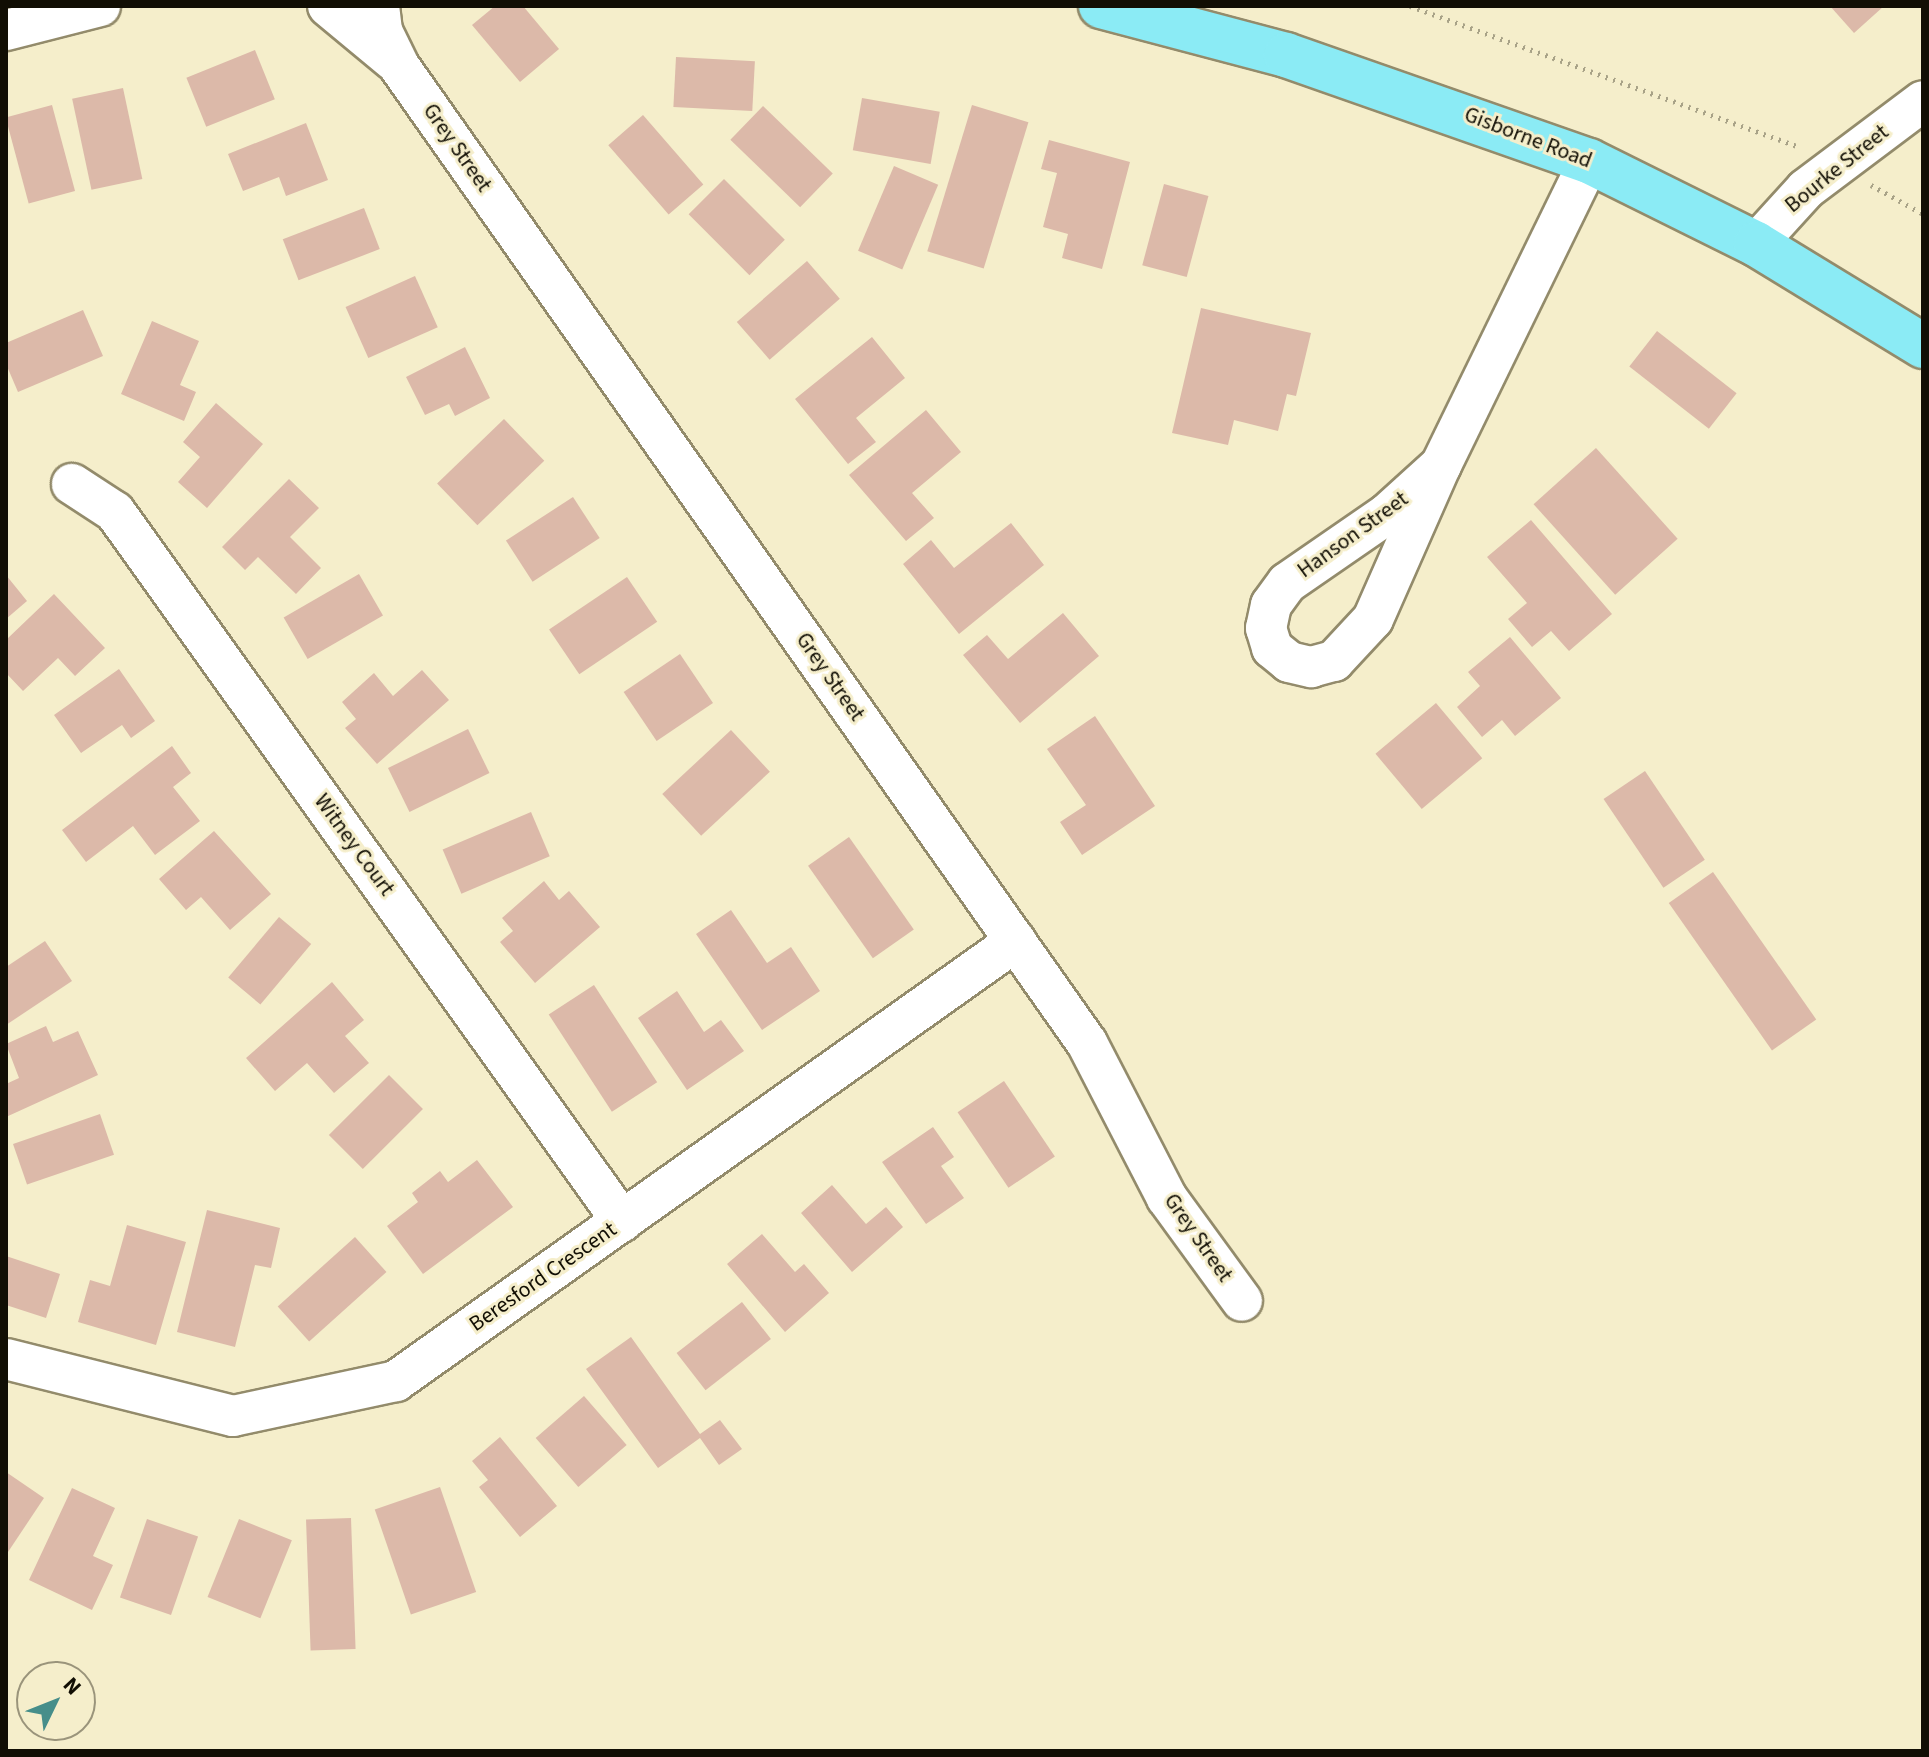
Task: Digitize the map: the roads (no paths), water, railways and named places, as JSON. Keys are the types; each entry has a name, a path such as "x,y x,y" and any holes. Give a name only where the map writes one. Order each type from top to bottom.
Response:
{"main road":[{"name":"Gisborne Road","path":"1114,8 1299,59 1589,161 1756,244 1923,346"}],"street":[{"path":"6,30 100,6"},
{"name":"Grey Street","path":"328,6 399,66"},
{"name":"Grey Street","path":"379,6 382,31 399,66 1087,1043 1167,1198 1242,1301"},
{"name":"Bourke Street","path":"1756,244 1806,189 1923,101"},
{"name":"Hanson Street","path":"1441,465 1387,514 1287,583 1271,605 1266,628 1272,648 1289,662 1311,667 1334,661 1355,644 1393,580 1441,465 1589,161"},
{"name":"Witney Court","path":"72,484 115,512 622,1221"},
{"name":"Beresford Crescent","path":"6,1359 233,1416 396,1381 1016,941"}]}
